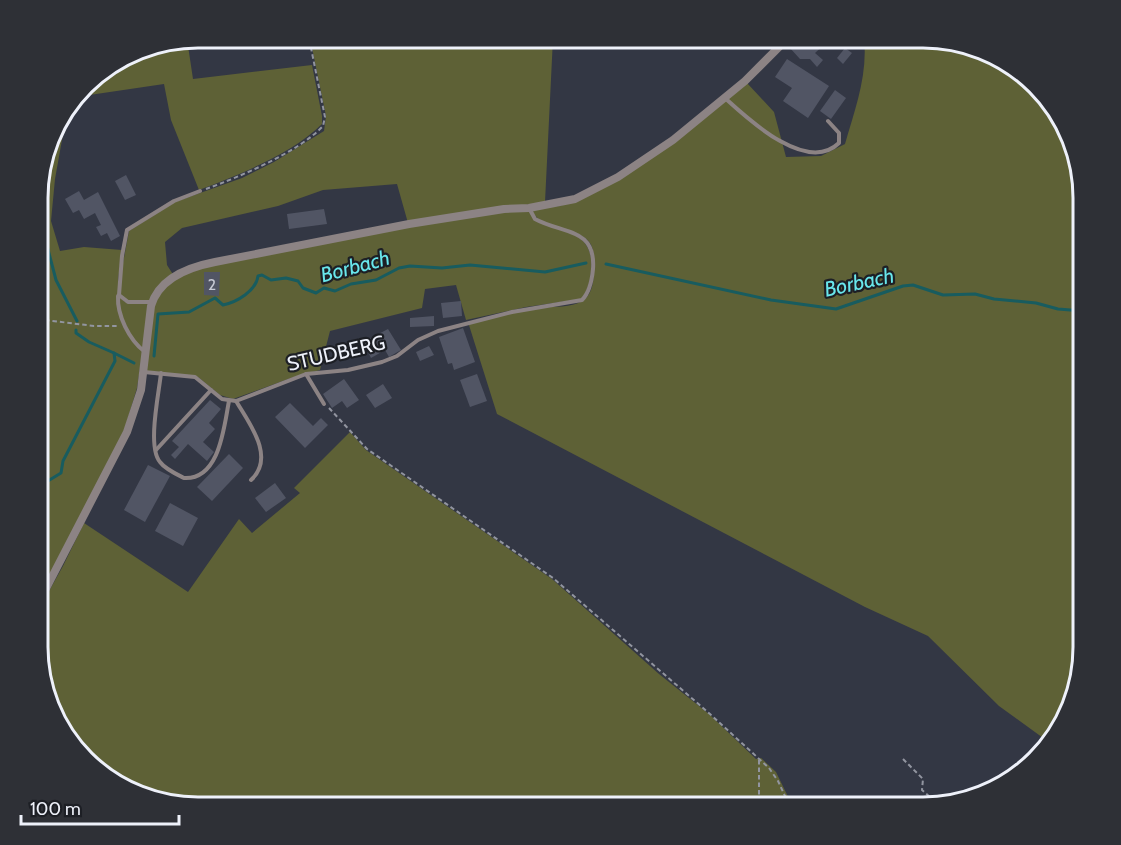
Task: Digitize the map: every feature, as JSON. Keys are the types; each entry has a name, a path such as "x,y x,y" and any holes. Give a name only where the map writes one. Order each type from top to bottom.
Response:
{"street":[{"path":"48,585 127,432 141,390 152,302 169,280 187,269 204,264 409,224 504,209 529,208 575,199 618,177 673,140 725,98 778,48"}],"lane":[{"path":"725,98 779,141 803,152 827,150 838,143 839,133 828,121"},
{"path":"146,352 139,348 118,309 123,249 128,231 174,201 200,191"},
{"name":"STUDBERG","path":"229,401 236,401 306,374 348,370 382,362 397,356 423,338 438,331 512,312 570,303 585,298 590,287 593,268 592,251 588,242 576,234 535,219 529,208"},
{"path":"118,291 121,298 128,302 152,302"},
{"path":"144,372 161,373 195,377 229,401 217,456 203,471 190,478 180,476 160,462 156,450 156,422 161,373"},
{"path":"306,374 324,404"},
{"path":"156,450 211,390"},
{"path":"236,401 257,437 260,450 260,468 258,474 251,480"}],"path":[{"path":"200,191 241,177 295,147 323,126 325,117 311,48"},
{"path":"48,320 94,326 126,326"},
{"path":"324,404 367,449 553,578 752,751 769,768 785,797"},
{"path":"903,759 923,779 922,790 930,797"},
{"path":"759,760 759,797"}],"green space":[{"path":"188,48 193,79 312,65 322,124 296,145 280,154 199,190 171,120 164,84 89,95 115,73 140,59 159,53"},
{"path":"312,48 553,48 545,202 408,223 397,184 323,190 278,206 182,228 165,242 167,265 174,276 152,300 128,302 120,295 120,279 129,231 175,202 242,178 274,162 324,131 326,116"},
{"path":"865,48 933,48 981,59 998,68 1022,85 1042,107 1058,132 1070,169 1073,198 1073,657 1062,705 1042,737 999,706 928,636 865,607 497,414 468,322 532,309 573,305 586,298 591,291 594,277 594,256 591,244 578,234 540,220 531,208 560,206 619,180 674,143 747,83 774,112 786,157 821,156 845,144 862,79"},
{"path":"63,132 55,179 51,221 60,251 84,247 122,250 118,280 119,296 125,302 150,302 137,388 124,431 48,578 48,198 51,169"},
{"path":"528,209 535,220 576,235 588,249 591,259 591,276 587,290 581,299 526,307 466,320 456,285 425,289 422,308 330,331 320,370 233,399 220,395 198,377 145,371 150,317 161,290 188,270 409,226"},
{"path":"350,432 366,450 552,579 659,674 709,714 756,759 761,758 776,772 788,797 188,797 159,792 123,777 99,760 85,746 68,722 53,686 48,657 48,593 84,523 188,592 239,519 252,533 300,493 294,488"}],"building":[{"path":"790,48 820,48 815,53 823,60 817,67 810,59 800,59"},
{"path":"845,48 852,53 843,64 837,58"},
{"path":"787,59 829,86 808,118 783,101 792,88 775,77"},
{"path":"835,90 846,98 831,119 820,111"},
{"path":"126,175 136,195 125,200 115,181"},
{"path":"79,191 84,200 98,192 120,236 111,241 107,233 101,236 96,227 101,225 95,213 84,219 79,210 73,213 65,199"},
{"path":"324,209 327,224 289,229 287,214"},
{"path":"204,272 220,272 219,296 204,295"},
{"path":"461,301 462,316 443,318 441,303"},
{"path":"434,316 434,326 410,327 410,318"},
{"path":"463,328 475,362 454,370 452,363 448,364 439,337"},
{"path":"388,329 401,350 389,357 385,350 371,358 363,342"},
{"path":"429,346 434,355 420,361 416,352"},
{"path":"477,374 487,401 470,407 460,380"},
{"path":"344,379 359,400 347,408 342,401 332,408 323,394"},
{"path":"383,384 392,398 375,408 366,395"},
{"path":"210,400 221,409 209,423 215,429 203,442 214,452 207,461 188,444 175,459 171,455 179,447 172,441"},
{"path":"290,403 313,426 321,418 328,425 305,448 275,417"},
{"path":"229,454 243,468 212,501 197,487"},
{"path":"148,465 170,476 145,522 124,510"},
{"path":"275,483 286,498 266,512 255,498"},
{"path":"170,503 198,518 183,546 155,531"}],"waterway":[{"path":"48,249 56,280 77,321"},
{"name":"Borbach","path":"154,356 158,314 189,312 215,298 223,305 228,304 250,291 258,276 262,275 271,280 286,278 298,281 303,288 316,293 324,288 335,291 351,284 376,280 399,268 410,266 442,268 470,265 545,272 586,263"},
{"name":"Borbach","path":"606,264 771,300 836,309 903,286 913,285 943,295 975,294 994,299 1036,303 1073,310"},
{"path":"76,330 76,333 89,342 114,353"},
{"name":"Borbach","path":"48,481 61,473 63,461 115,361 114,353 134,363"}]}
